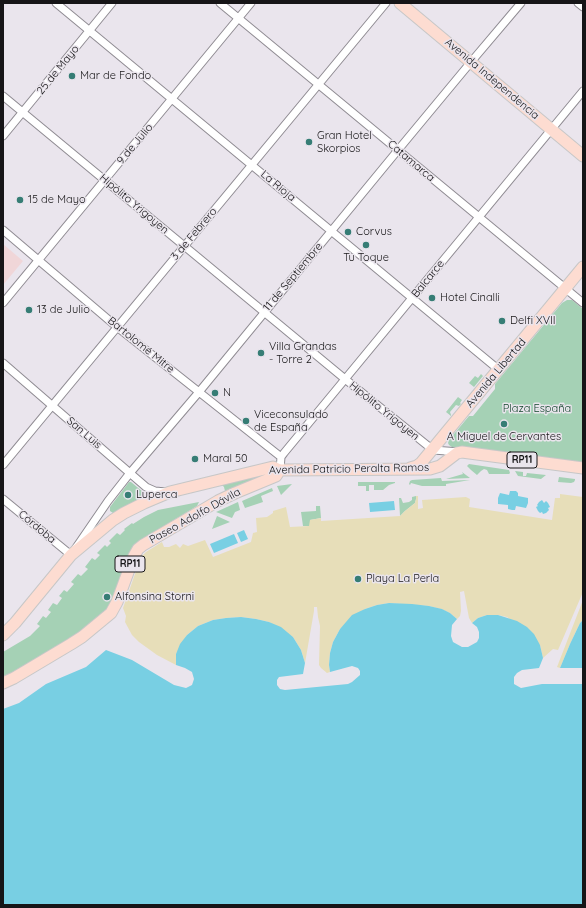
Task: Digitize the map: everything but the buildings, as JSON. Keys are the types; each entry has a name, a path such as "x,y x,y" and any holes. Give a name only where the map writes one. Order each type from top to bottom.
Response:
{"main road":[{"name":"Avenida Independencia","path":"400,3 583,156"},
{"name":"Avenida Libertad","path":"403,469 417,466 433,450 583,268"},
{"name":"Avenida Patricio Peralta Ramos","path":"3,635 15,623 71,555 113,520 124,513 170,492 273,468 280,470 435,468 444,464 457,453 462,452 583,468"},
{"name":"Paseo Adolfo Dávila","path":"3,683 14,678 82,637 109,615 116,606 131,561 140,547 218,501 276,476 280,470"},
{"path":"210,482 219,489 220,492 218,501"}],"street":[{"name":"La Rioja","path":"56,3 499,370"},
{"name":"25 de Mayo","path":"3,136 112,3"},
{"name":"Catamarca","path":"220,3 583,303"},
{"name":"9 de Julio","path":"3,302 251,3"},
{"name":"3 de Febrero","path":"3,465 386,3"},
{"name":"11 de Septiembre","path":"71,555 108,500 130,473 199,392 521,3"},
{"path":"578,3 583,7"},
{"name":"Balcarce","path":"281,457 583,91"},
{"name":"Hipólito Yrigoyen","path":"3,96 433,450"},
{"name":"Bartolomé Mitre","path":"3,230 39,259 117,327 281,457"},
{"name":"San Luis","path":"3,363 146,487 151,490 170,492"},
{"name":"Avenida Patricio Peralta Ramos","path":"433,450 462,452"},
{"path":"280,470 281,457"},
{"name":"Córdoba","path":"3,499 71,555"}],"shaded area":[{"path":"3,244 23,261 3,285"}],"green space":[{"name":"Plaza España","path":"567,300 572,300 583,309 583,464 575,463 574,461 452,447 449,445 449,440 469,416 473,416 495,389 495,384 562,303"},
{"path":"481,374 483,376 474,387 469,383 475,376 478,378"},
{"path":"458,397 462,400 460,403 461,404 459,406 456,405 450,412 451,416 446,412"},
{"path":"469,464 509,470 510,473 489,474 487,470 484,469 477,475 467,466"},
{"path":"515,471 523,472 523,476 526,476 527,473 546,475 541,479 518,476"},
{"path":"274,472 225,491 222,485"},
{"path":"462,472 470,478 446,479 463,474"},
{"path":"559,477 575,480 571,483 558,482"},
{"path":"441,478 442,481 470,480 446,484 446,486 422,486 411,483 410,485 409,484 412,480"},
{"path":"129,482 143,492 144,496 113,513 110,511 110,507"},
{"path":"358,482 395,483 389,485 383,490 374,490 374,485 369,485 369,491 366,491 366,486 358,486"},
{"path":"292,484 281,495 277,486"},
{"path":"272,488 273,491 261,496 263,502 245,508 242,501"},
{"path":"416,496 415,503 400,516 399,498 401,498 403,503 409,502 412,500 412,497"},
{"path":"199,502 197,506 135,544 124,564 111,605 82,631 3,678 3,652 30,636 40,626 37,624 43,616 46,618 51,612 48,610 53,603 57,605 62,598 59,596 64,590 67,592 74,584 71,582 78,574 81,576 88,569 85,567 92,558 95,560 100,555 97,553 105,545 107,547 111,543 109,541 117,533 120,535 125,530 124,529 132,523 133,524 158,510"},
{"path":"238,502 240,510 235,512 232,518 216,512"},
{"path":"316,506 320,506 321,518 310,520 310,526 303,526 301,512 316,511"},
{"path":"217,516 230,522 212,529"}],"sand":[{"name":"Playa La Perla","path":"560,494 583,497 583,592 558,650 553,649 543,658 540,645 507,617 487,615 478,618 472,623 469,618 464,591 460,592 461,611 460,616 457,619 450,613 429,606 389,603 365,609 340,629 333,642 330,653 330,672 327,673 319,665 320,626 317,607 314,607 305,663 301,650 293,637 269,622 256,619 241,617 226,618 213,620 198,626 187,635 176,654 176,665 157,655 139,642 132,635 125,622 126,616 123,608 142,556 162,542 164,547 169,547 176,544 180,548 183,544 188,546 205,540 213,557 251,542 253,533 257,532 256,518 267,517 273,513 273,511 286,507 290,527 309,526 310,520 321,518 321,521 400,516 415,503 416,496 418,496 418,509 423,508 422,500 466,497 470,499 469,507 552,520 555,498 560,498"},
{"path":"583,600 583,620 580,623 560,668 557,667"}],"water":[{"path":"510,491 516,491 518,496 528,498 526,508 516,506 515,510 512,510 508,509 508,505 498,504 500,493 509,495"},
{"path":"542,500 544,503 546,501 550,507 546,513 543,514 542,512 540,513 538,511 536,507"},
{"path":"394,501 395,510 370,512 369,503"},
{"path":"244,530 248,539 241,542 237,533"},
{"path":"234,534 238,543 214,553 210,544"},
{"path":"389,603 429,606 442,609 450,613 457,619 452,625 451,636 453,642 462,647 468,647 477,642 479,632 477,627 472,623 478,618 487,615 498,615 517,621 527,627 534,634 540,645 543,658 539,668 522,670 517,673 514,677 514,684 521,688 542,684 583,684 583,905 3,905 3,709 19,703 46,684 86,667 106,650 132,660 174,685 186,688 192,685 194,679 192,672 176,665 176,654 180,644 187,635 198,626 213,620 226,618 241,617 269,622 281,627 293,637 301,650 305,663 303,674 279,677 277,680 277,685 280,689 285,690 348,684 360,675 360,671 358,668 352,666 330,672 330,653 333,642 340,629 352,615 377,605"},
{"path":"583,620 583,668 560,668 580,623"}],"place":[{"name":"Mar de Fondo","path":"72,76"},
{"name":"Gran Hotel Skorpios","path":"309,142"},
{"name":"15 de Mayo","path":"20,200"},
{"name":"Corvus","path":"348,232"},
{"name":"Tu Toque","path":"366,245"},
{"name":"Hotel Cinalli","path":"432,298"},
{"name":"13 de Julio","path":"29,310"},
{"name":"Delfi XVII","path":"502,321"},
{"name":"Villa Grandas - Torre 2","path":"261,353"},
{"name":"N","path":"215,393"},
{"name":"Viceconsulado de España","path":"246,421"},
{"name":"A Miguel de Cervantes","path":"504,424"},
{"name":"Maral 50","path":"195,459"},
{"name":"Luperca","path":"128,495"},
{"name":"Playa La Perla","path":"358,579"},
{"name":"Alfonsina Storni","path":"107,597"}]}
